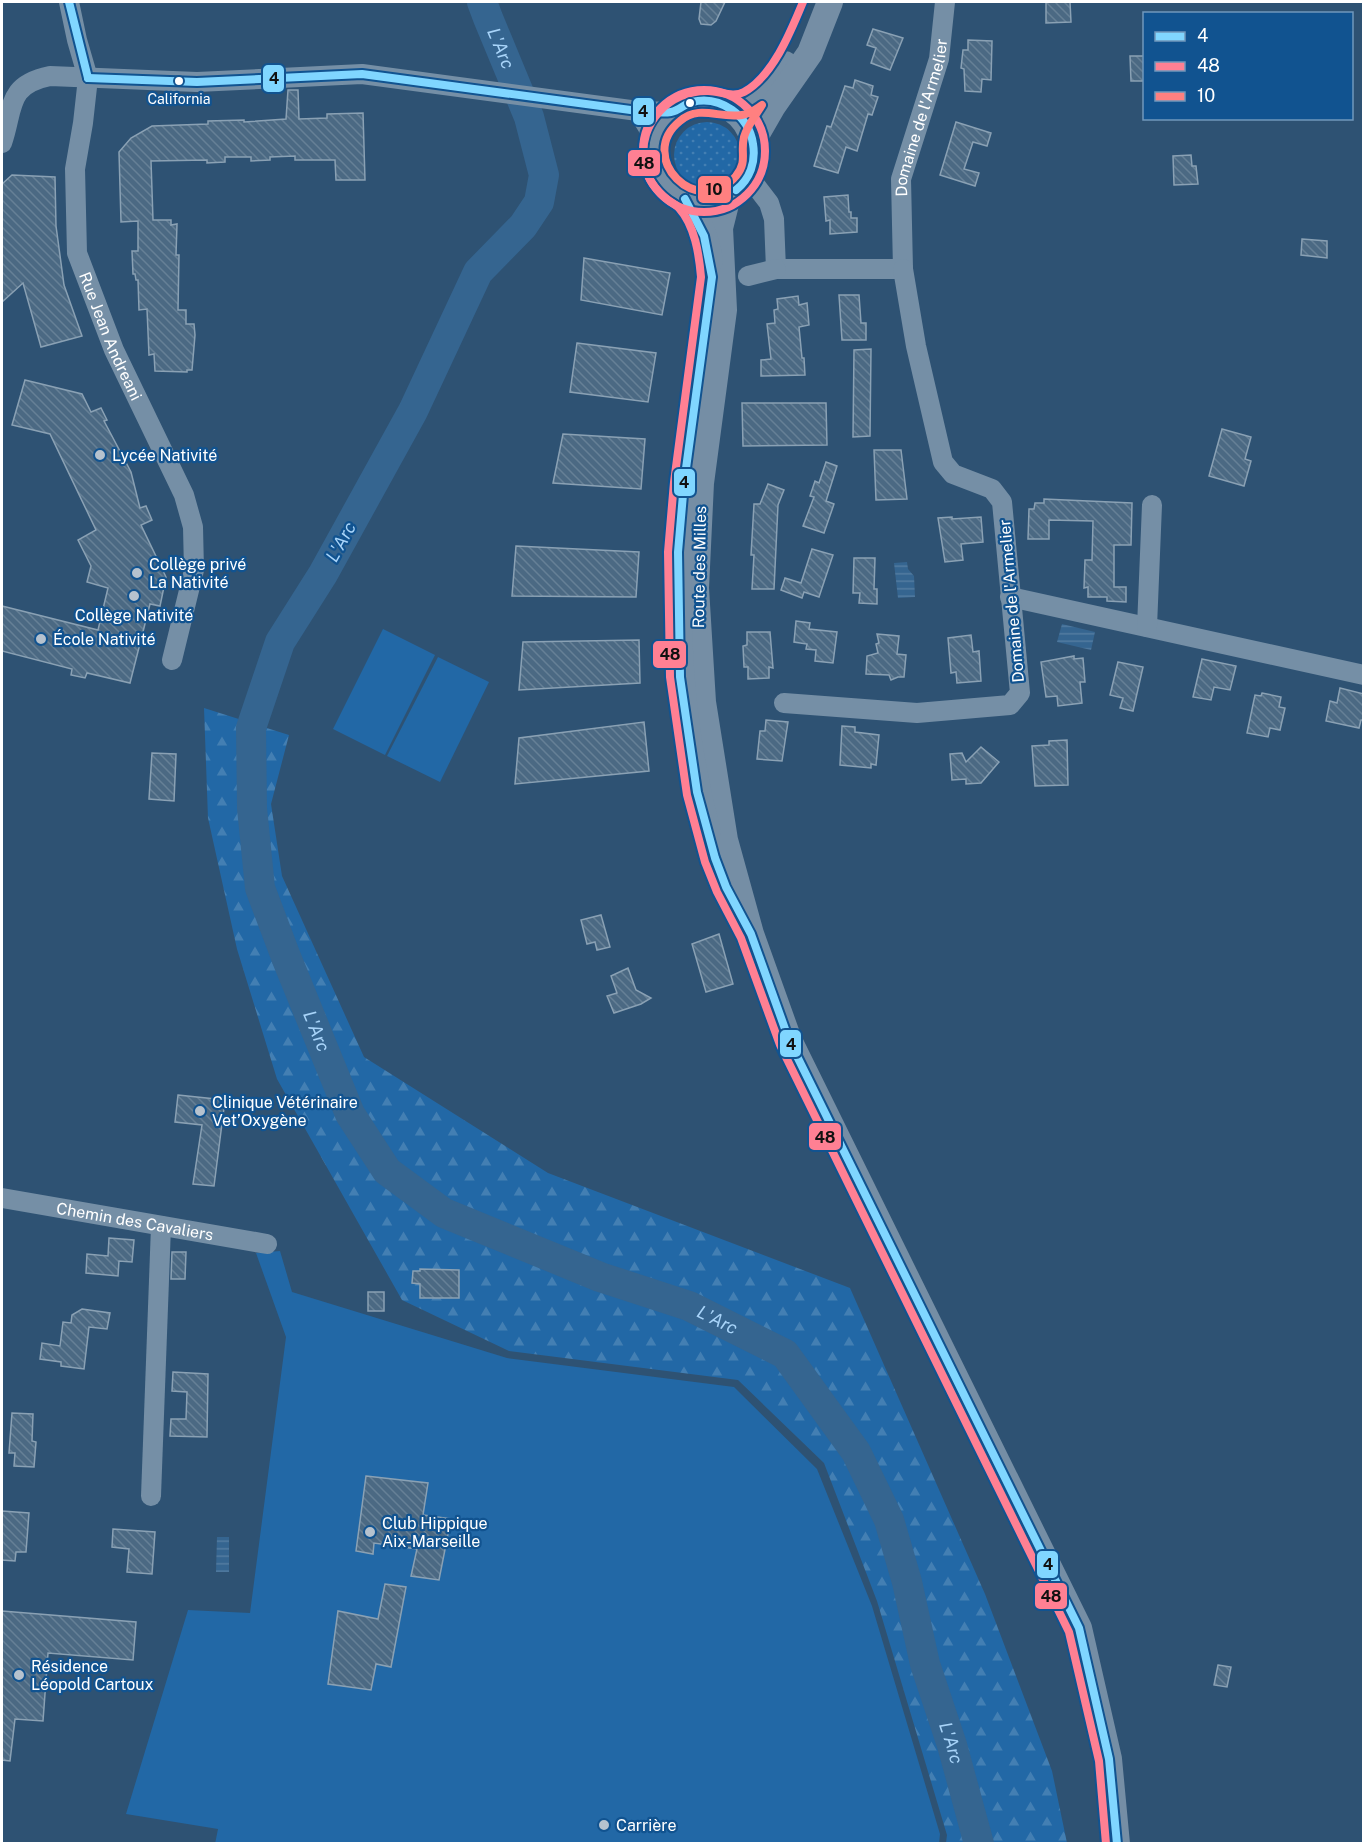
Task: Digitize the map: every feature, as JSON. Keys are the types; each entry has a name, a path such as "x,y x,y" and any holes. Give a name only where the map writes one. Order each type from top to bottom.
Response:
{"main road":[{"path":"728,106 747,103 765,88 786,63 797,47 814,2"},
{"path":"754,139 773,106 810,53 830,2"},
{"path":"709,101 728,106 739,114 754,139 755,158 744,187 707,202 685,198 670,189 659,174 654,157 655,139 662,124 673,112 690,103 709,101"},
{"name":"Route des Milles","path":"744,187 720,228 724,310 701,483 696,588 703,702 725,840 751,934 794,1051 1078,1628 1109,1759 1117,1844"},
{"name":"Route des Milles","path":"685,198 700,222 709,249 712,278 681,518 678,603 681,677 697,792 715,858 726,887 751,934"}],"street":[{"name":"Rue Jean Andreani","path":"69,2 76,40 88,78 84,123 75,169 77,253 114,350 184,495 193,527 194,570 172,660"},
{"name":"Domaine de l'Armelier","path":"784,703 917,713 1010,705 1020,693 1002,502 992,489 953,474 943,462 916,346 903,269 901,179 939,60 945,2"},
{"path":"2,143 11,103 18,90 30,81 50,76 197,82 362,74 630,109 673,112"},
{"path":"630,109 655,139"},
{"path":"744,187 769,203 774,219 776,269"},
{"path":"748,276 776,269 903,269"},
{"path":"1147,627 1152,505"},
{"path":"1010,597 1364,675"},
{"name":"Chemin des Cavaliers","path":"2,1198 267,1244"},
{"path":"151,1496 161,1226"}],"green space":[{"path":"707,122 719,125 730,132 737,143 740,155 737,167 730,178 719,185 707,188 695,185 684,178 677,167 674,155 677,143 684,132 695,125"},
{"path":"383,629 435,655 385,755 333,729"},
{"path":"438,657 489,682 440,782 387,756"},
{"path":"204,708 289,735 271,804 282,876 364,1057 548,1173 850,1288 985,1594 1052,1771 1067,1843 946,1843 947,1835 877,1601 824,1463 738,1380 509,1351 402,1300 277,1079 237,949 208,818"},
{"path":"280,1251 292,1292 507,1358 734,1387 817,1469 872,1606 940,1834 939,1844 215,1844 218,1829 126,1814 188,1610 250,1613 286,1337 256,1253"}],"shaded area":[{"path":"907,562 908,569 914,576 915,597 898,598 894,563"},
{"path":"1062,624 1095,632 1091,650 1057,642"},
{"path":"217,1537 229,1537 229,1572 216,1572"}],"building":[{"path":"701,2 725,2 716,21 711,25 701,24 699,19"},
{"path":"1046,2 1070,2 1071,22 1046,23"},
{"path":"873,29 903,38 890,70 871,63 876,48 867,45"},
{"path":"968,40 992,41 991,80 982,79 981,92 965,91 964,69 961,68 963,50 968,50"},
{"path":"1130,56 1143,56 1143,81 1131,81"},
{"path":"855,80 873,86 871,95 878,97 872,115 868,114 857,151 846,147 838,173 814,166 827,126 831,127 845,86 853,88"},
{"path":"288,90 298,90 299,119 327,118 327,114 363,113 365,180 336,180 335,160 295,160 295,156 270,157 270,160 251,161 251,157 225,157 225,162 207,163 207,160 151,161 153,220 171,220 171,225 177,224 178,310 186,310 186,324 194,324 195,335 192,370 187,370 187,372 155,371 154,354 149,355 147,309 139,310 138,280 133,274 132,251 138,251 138,221 121,222 119,152 131,138 152,126 208,124 208,121 244,120 244,122 286,119"},
{"path":"956,122 991,133 987,146 973,142 964,169 979,173 975,186 940,175"},
{"path":"1191,155 1192,166 1196,166 1198,184 1174,185 1173,156"},
{"path":"12,175 55,177 56,226 64,285 82,336 41,347 23,283 2,302 2,184"},
{"path":"848,195 851,218 857,218 857,232 830,234 830,220 826,221 824,197"},
{"path":"1302,239 1327,241 1327,258 1301,255"},
{"path":"584,258 670,273 662,315 581,300"},
{"path":"839,295 859,295 861,323 866,323 866,340 842,340"},
{"path":"798,296 799,305 807,303 809,325 799,327 805,375 761,376 761,360 771,359 767,324 775,323 774,310 778,309 777,299"},
{"path":"577,343 656,353 648,402 570,392"},
{"path":"871,349 870,436 853,437 854,350"},
{"path":"25,380 82,394 91,412 101,408 107,420 104,421 131,472 140,508 146,506 152,520 141,525 166,577 160,606 150,604 130,683 87,673 85,678 71,675 72,669 2,651 2,606 98,630 108,588 87,582 91,566 78,540 96,530 50,434 12,425"},
{"path":"742,403 826,403 827,445 743,446"},
{"path":"1222,429 1251,437 1245,459 1251,461 1244,486 1209,476"},
{"path":"563,434 645,439 641,489 553,483"},
{"path":"874,450 901,450 907,499 876,500"},
{"path":"826,462 837,466 826,501 834,504 824,533 803,526 814,497 810,496 815,481 819,483"},
{"path":"768,484 784,490 778,505 774,589 752,589 754,504 760,504"},
{"path":"1044,499 1132,503 1131,545 1114,545 1114,587 1126,587 1126,602 1107,601 1107,597 1088,597 1088,587 1084,588 1085,560 1092,560 1093,521 1049,520 1049,539 1028,539 1029,509 1034,509 1035,503 1044,503"},
{"path":"952,517 952,519 981,517 983,542 961,544 963,560 945,562 938,518"},
{"path":"516,546 639,552 636,597 512,596"},
{"path":"812,549 833,555 819,597 804,592 802,598 781,590 785,578 801,583"},
{"path":"854,558 875,558 874,589 877,589 877,604 859,603 860,593 853,593"},
{"path":"796,621 810,623 809,629 837,632 833,663 815,661 816,650 806,649 807,644 794,642"},
{"path":"747,632 770,632 773,668 769,667 769,678 748,679 748,667 744,667 743,646 747,645"},
{"path":"877,634 899,636 897,654 906,655 904,677 891,680 889,675 866,674 867,656 878,653"},
{"path":"971,635 973,652 979,651 981,681 957,683 956,672 951,673 948,638"},
{"path":"639,640 640,683 519,690 523,642"},
{"path":"1074,656 1074,659 1083,658 1085,682 1080,682 1082,703 1058,706 1057,696 1046,697 1041,662"},
{"path":"1202,659 1236,666 1230,690 1214,687 1211,700 1193,697"},
{"path":"1118,662 1143,667 1133,711 1120,708 1123,698 1110,695"},
{"path":"1340,688 1364,694 1364,720 1361,720 1359,728 1326,721 1330,701 1337,703"},
{"path":"1262,693 1281,697 1279,707 1285,708 1280,730 1270,728 1268,737 1247,733 1255,695 1261,696"},
{"path":"766,720 788,722 782,761 757,759 760,731 765,731"},
{"path":"644,722 649,771 515,784 519,738"},
{"path":"842,726 855,727 855,732 879,735 876,765 871,764 871,768 840,765"},
{"path":"1067,740 1068,785 1035,786 1032,746 1049,745 1049,741"},
{"path":"981,747 999,762 981,783 966,784 966,779 952,780 950,754 962,753 966,762"},
{"path":"152,753 176,754 174,801 149,799"},
{"path":"601,915 610,947 597,950 595,942 587,944 581,920"},
{"path":"719,934 733,984 706,992 692,944"},
{"path":"628,968 636,990 651,998 641,1004 614,1013 607,996 617,993 611,976"},
{"path":"178,1095 225,1100 214,1186 193,1184 202,1125 175,1122"},
{"path":"109,1238 134,1240 132,1262 119,1261 118,1276 86,1273 87,1254 108,1256"},
{"path":"172,1252 186,1252 185,1279 171,1279"},
{"path":"420,1269 459,1270 459,1298 420,1298 420,1284 412,1283 413,1271 420,1271"},
{"path":"368,1292 384,1292 384,1311 368,1311"},
{"path":"82,1309 110,1313 107,1329 89,1327 84,1369 61,1366 61,1362 40,1359 42,1343 60,1346 63,1322 71,1323 72,1315"},
{"path":"173,1372 208,1374 207,1437 170,1436 171,1419 186,1419 187,1392 172,1391"},
{"path":"12,1413 33,1414 32,1441 36,1442 34,1467 14,1466 15,1453 9,1453"},
{"path":"366,1476 428,1483 423,1515 451,1519 439,1580 411,1576 417,1549 374,1543 373,1554 356,1551"},
{"path":"2,1511 29,1513 26,1552 16,1552 15,1561 2,1560"},
{"path":"113,1529 155,1532 152,1574 127,1572 129,1549 112,1547"},
{"path":"385,1584 406,1587 391,1667 376,1664 371,1690 328,1684 338,1611 378,1619"},
{"name":"Résidence Léopold Cartoux","path":"2,1611 136,1622 133,1660 48,1653 43,1721 15,1719 10,1761 2,1760"},
{"path":"1218,1665 1231,1667 1227,1687 1214,1685"}],"waterway":[{"name":"L'Arc","path":"482,2 529,117 544,175 539,202 523,226 478,272 413,411 323,574 280,642 251,728 252,808 260,888 350,1114 387,1171 444,1213 600,1277 689,1306 785,1354 856,1452 889,1520 907,1582 925,1664 952,1745 979,1844"}],"transit line":[{"name":"4","path":"69,2 88,78"},
{"name":"48","path":"803,2 780,52 754,85 740,94 708,91 681,96 669,103 652,122 643,148 645,168 652,183 678,207 689,223 697,250 701,277 674,482 668,552 670,677 687,795 705,862 717,892 741,938 780,1045 1069,1632 1099,1761 1106,1844"},
{"name":"4","path":"88,78 197,82 362,74 659,113 677,110 692,102 713,102 723,105 740,117 746,125 753,144 753,164 745,181 736,190"},
{"name":"48","path":"704,90 727,95 738,100 747,108 755,117 760,128 765,151 760,174 755,185 747,194 738,202 727,207 704,212 681,207 670,202 661,194 653,185 648,174 643,151 648,128 653,117 661,108 670,100 681,95 704,90"},
{"name":"10","path":"762,105 745,133 742,166 736,176 721,188 705,191 690,188 677,179 668,166 664,151 668,136 680,121 695,113 734,116 745,114 762,105"},
{"name":"4","path":"685,199 704,236 712,277 684,483 678,552 680,677 697,792 715,858 726,887 751,934 789,1040 1079,1628 1109,1759 1117,1844"}],"place":[{"name":"California","path":"179,81"},
{"name":"Lycée Nativité","path":"100,455"},
{"name":"Collège privé La Nativité","path":"137,573"},
{"name":"Collège Nativité","path":"134,596"},
{"name":"École Nativité","path":"41,639"},
{"name":"Clinique Vétérinaire Vet’Oxygène","path":"200,1111"},
{"name":"Club Hippique Aix-Marseille","path":"370,1532"},
{"name":"Résidence Léopold Cartoux","path":"19,1675"},
{"name":"Carrière","path":"604,1825"}]}
